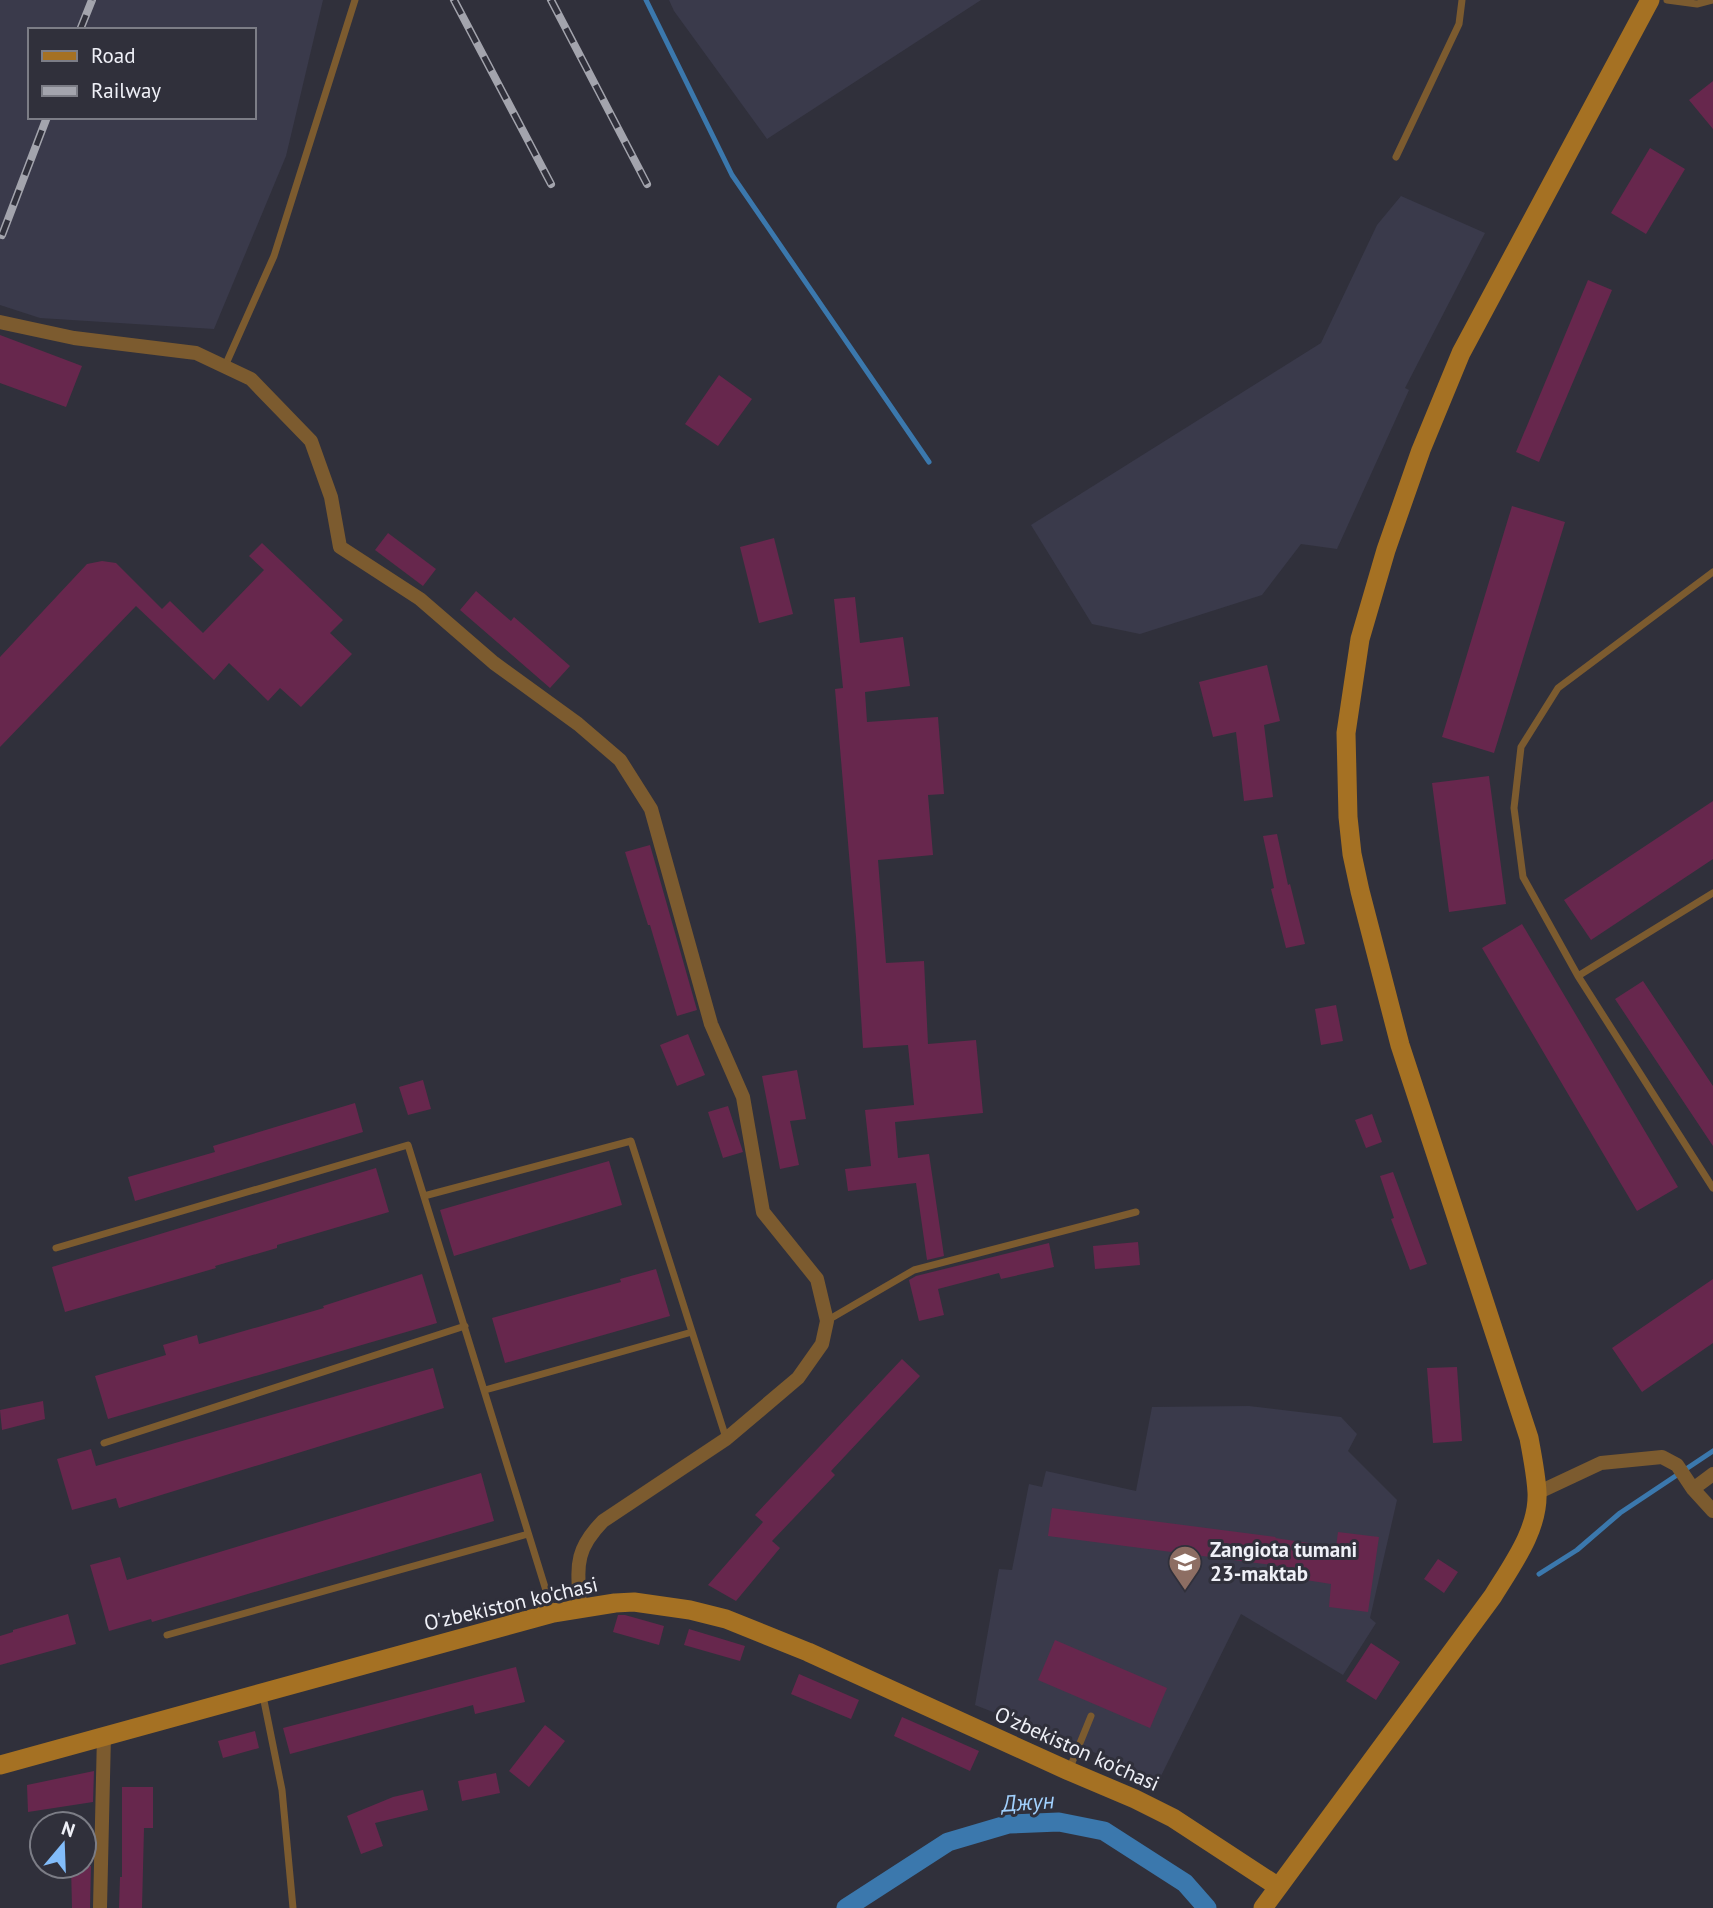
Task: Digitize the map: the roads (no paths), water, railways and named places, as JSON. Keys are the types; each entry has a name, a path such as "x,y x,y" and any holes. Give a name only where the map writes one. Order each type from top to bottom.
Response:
{"main road":[{"path":"1263,1908 1493,1596 1514,1562 1534,1520 1537,1493 1529,1438 1400,1045 1360,891 1348,817 1346,733 1360,639 1386,550 1421,450 1461,352 1650,0"},
{"name":"O'zbekiston ko'chasi","path":"0,1765 553,1613 634,1602 690,1610 726,1619 808,1652 1173,1818 1277,1886"}],"street":[{"path":"0,322 74,338 196,353 251,379 311,441 331,497 340,547 420,599 494,663 578,724 620,760 651,809 711,1024 743,1097 764,1212 817,1279 827,1321 822,1344 798,1378 726,1439 603,1521 588,1536 578,1562 580,1608"},
{"path":"1537,1493 1601,1463 1662,1457 1677,1465 1713,1511"},
{"path":"1690,1484 1713,1474"},
{"path":"100,1908 104,1735"}],"lane":[{"path":"225,366 274,256 355,0"},
{"path":"1396,157 1459,24 1462,0"},
{"path":"1667,0 1696,4 1713,0"},
{"path":"1713,572 1558,688 1521,747 1514,808 1523,877 1578,976 1713,1188"},
{"path":"1578,976 1713,893"},
{"path":"424,1196 631,1141 726,1439"},
{"path":"56,1248 408,1145 553,1613"},
{"path":"827,1321 914,1270 1136,1212"},
{"path":"104,1443 464,1326"},
{"path":"485,1390 692,1332"},
{"path":"167,1635 528,1534"},
{"path":"262,1692 282,1790 293,1908"},
{"path":"1069,1771 1091,1716"}],"waterway":[{"path":"646,0 732,175 929,462"},
{"path":"1539,1574 1577,1550 1620,1513 1713,1451"},
{"name":"Джун","path":"846,1908 948,1842 1009,1824 1059,1822 1104,1831 1185,1883 1207,1908"}],"railway":[{"path":"81,28 92,0"},
{"path":"454,0 551,184"},
{"path":"551,0 647,184"},
{"path":"2,235 46,119"}],"place":[{"name":"Zangiota tumani 23-maktab","path":"1185,1592"}]}
